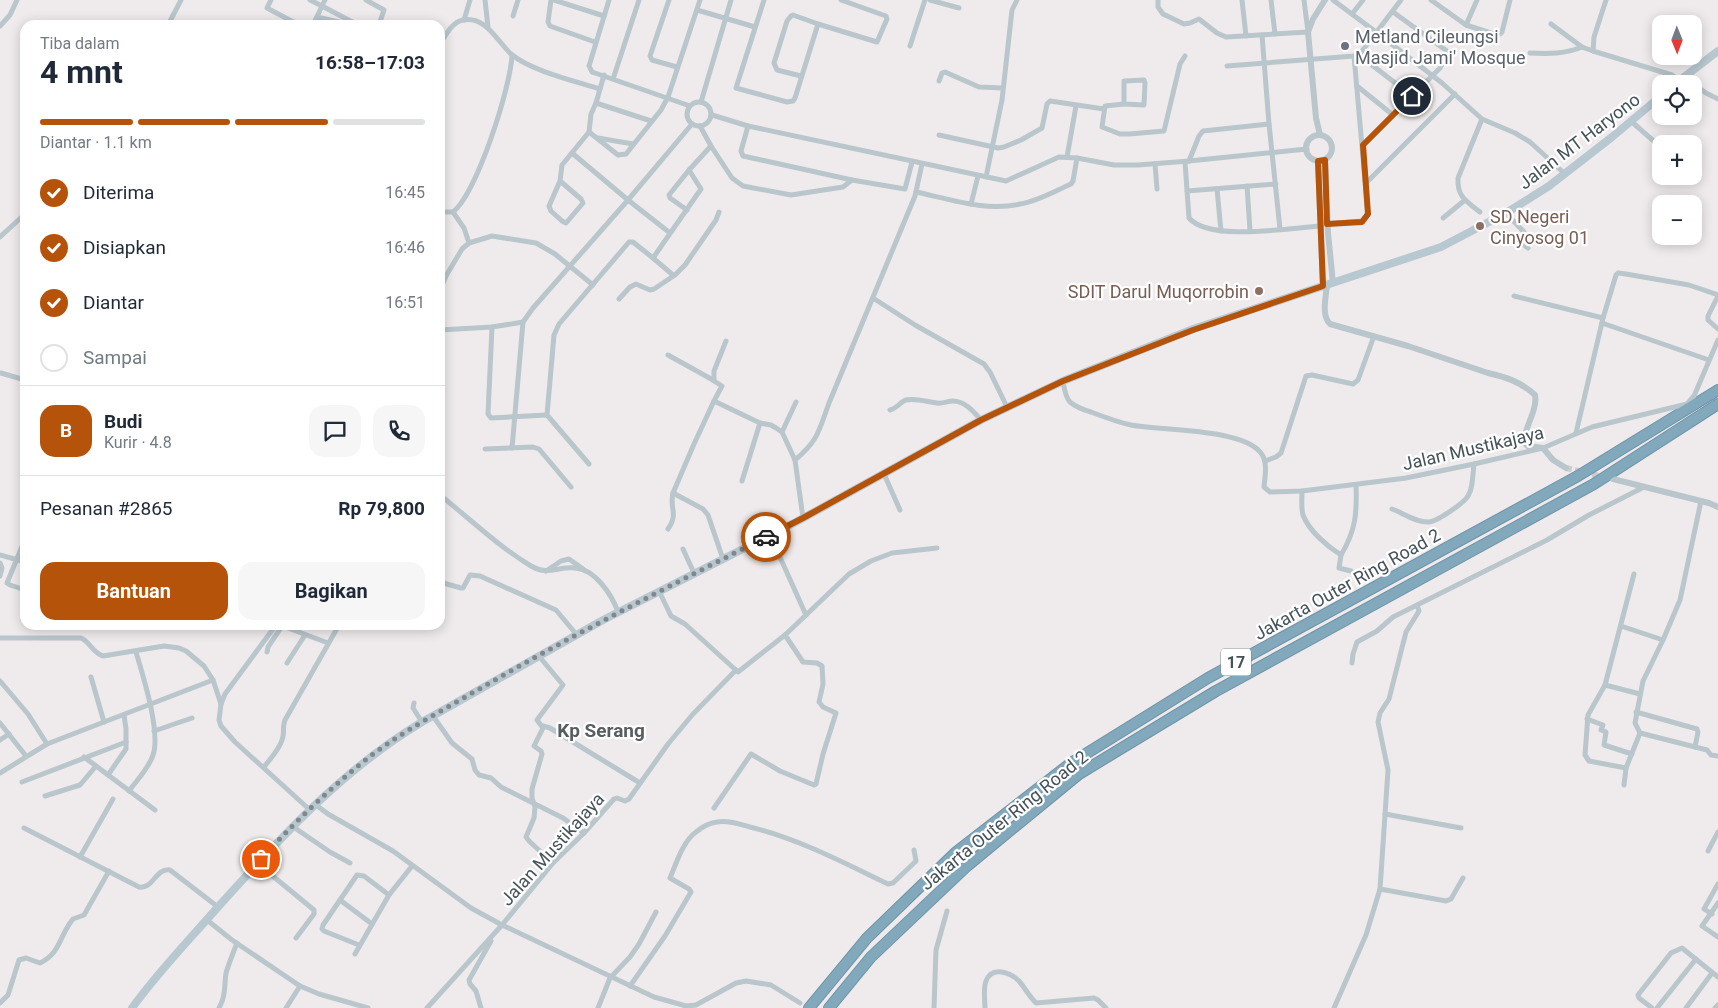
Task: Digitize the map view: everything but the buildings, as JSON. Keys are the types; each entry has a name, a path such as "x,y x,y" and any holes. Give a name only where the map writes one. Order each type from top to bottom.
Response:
{"highway":[{"name":"Jakarta Outer Ring Road 2","path":"804,1005 867,938 955,854 1071,763 1208,678 1578,476 1718,390"},
{"name":"Jakarta Outer Ring Road 2","path":"829,1008 872,957 967,866 1079,774 1216,691 1594,484 1718,404"}],"main road":[{"path":"1687,75 1718,51"},
{"name":"Jalan MT Haryono","path":"132,1008 159,973 292,826 368,758 398,736 576,634 803,518 1007,407 1063,381 1202,326 1441,248 1506,214 1549,186 1632,122 1652,104"}],"street":[{"path":"0,26 10,15 18,0"},
{"path":"171,20 181,0"},
{"path":"271,0 267,8 290,20"},
{"path":"310,0 349,20"},
{"path":"316,20 325,0"},
{"path":"366,0 384,10 381,20"},
{"path":"464,20 470,0"},
{"path":"485,0 488,27"},
{"path":"513,16 518,0"},
{"path":"595,42 550,26 548,22 552,0 604,16"},
{"path":"609,0 595,42 589,66 590,69 690,106 701,102 709,106 712,115 710,121 706,125 692,124 688,119 687,112 690,106"},
{"path":"613,79 639,0"},
{"path":"669,0 650,56 652,60 677,67"},
{"path":"589,132 621,156 626,154 661,110 668,97 700,0"},
{"path":"701,102 732,0"},
{"path":"764,0 736,89 790,102 794,98 818,24"},
{"path":"801,76 777,70 774,64 787,21 791,16 794,15 876,43 887,17 850,1 841,0"},
{"path":"910,46 925,0"},
{"path":"930,0 959,8"},
{"path":"986,177 1003,88 1012,10 1017,0"},
{"path":"1158,0 1160,11 1184,24 1199,19 1221,36 1308,32"},
{"path":"1242,0 1246,36"},
{"path":"1271,0 1275,34"},
{"path":"1304,0 1309,59 1316,118 1320,135"},
{"path":"1308,32 1313,19 1325,0"},
{"path":"1333,0 1432,76 1482,119 1515,133 1530,142 1564,173"},
{"path":"1352,14 1363,0"},
{"path":"1327,224 1362,222 1368,214 1356,56 1402,0"},
{"path":"1431,0 1466,25 1497,35 1500,34 1510,0"},
{"path":"1466,25 1477,0"},
{"path":"1593,51 1594,38 1606,0"},
{"path":"697,10 755,27"},
{"path":"1363,145 1440,68 1447,55 1447,51 1393,12"},
{"path":"317,17 330,20"},
{"path":"445,37 451,28 464,20 476,22 488,27 512,55 530,65 600,89"},
{"path":"1551,24 1582,47 1672,75"},
{"path":"1262,35 1280,229"},
{"path":"1530,53 1559,53 1582,47"},
{"path":"453,212 467,192 488,149 508,85 512,67 512,55"},
{"path":"1104,109 1102,128 1120,134 1164,131 1180,64 1185,56"},
{"path":"1227,66 1356,56 1412,96"},
{"path":"940,81 944,72 979,87 1003,88"},
{"path":"560,181 581,199 583,203 566,222 562,221 550,208 560,181 562,166 589,132 590,114 596,103 604,75"},
{"path":"939,135 993,148 1004,147 1042,128 1047,104 1050,101 1054,100 1076,106 1104,109 1106,106 1124,104 1144,105 1146,83 1144,80 1124,81 1124,104"},
{"path":"1357,86 1393,115"},
{"path":"1702,91 1718,99"},
{"path":"1366,183 1457,96"},
{"path":"596,103 651,121"},
{"path":"1067,157 1076,106"},
{"path":"712,115 748,126 978,176 1009,180 1058,157 1077,158 1114,165 1155,164 1306,149"},
{"path":"1480,212 1460,194 1458,178 1482,119"},
{"path":"1632,122 1652,140"},
{"path":"512,448 523,322 692,124"},
{"path":"1269,124 1203,131 1187,162 1189,218 1199,226 1221,231 1250,232 1320,226"},
{"path":"700,126 732,178 742,185 791,195 843,187 852,180"},
{"path":"748,126 741,151 743,156 852,180 905,189 918,163"},
{"path":"1325,136 1331,141 1330,155 1322,160 1310,157 1306,149 1312,137 1325,136"},
{"path":"597,138 633,144"},
{"path":"687,210 670,198 669,195 711,146"},
{"path":"572,152 670,233"},
{"path":"915,196 970,204 1010,206 1020,204 1038,199 1071,184 1077,158"},
{"path":"1322,160 1327,224 1325,236 1328,285 1326,320 1330,324 1374,336 1517,382 1535,394 1536,398 1524,436 1524,443 1528,446 1543,448 1553,460 1566,468"},
{"path":"1322,160 1320,226 1325,236 1328,285"},
{"path":"795,460 812,444 818,435 829,403 915,196 918,163"},
{"path":"1155,164 1157,189"},
{"path":"652,258 701,189 689,170"},
{"path":"970,204 978,176"},
{"path":"1187,191 1276,184"},
{"path":"1247,186 1250,232"},
{"path":"1216,189 1221,231"},
{"path":"1443,218 1465,200"},
{"path":"445,212 453,212"},
{"path":"453,212 464,228 469,244"},
{"path":"619,299 630,287 636,284 650,290 674,276 685,265 716,220 719,212"},
{"path":"1506,214 1524,232 1524,245 1528,248"},
{"path":"0,237 20,219"},
{"path":"445,278 462,249 469,244 492,236 536,243 555,254 593,285"},
{"path":"589,464 547,415 554,335 559,324 629,242 633,242 674,276"},
{"path":"1576,433 1602,321 1615,276 1618,273 1689,285 1718,296 1708,316 1708,320 1718,329"},
{"path":"1514,296 1602,321 1709,360 1718,340"},
{"path":"874,298 915,325 984,364 990,372 1007,407"},
{"path":"445,330 492,327 523,322"},
{"path":"492,327 488,414 491,418 547,415"},
{"path":"1063,381 1067,397 1070,402 1079,408 1105,418 1132,425 1208,433 1247,442 1258,450 1265,460 1276,457 1281,453 1306,376 1312,375 1354,384 1358,380 1374,336"},
{"path":"714,380 714,371 726,341"},
{"path":"668,355 722,386 673,493 671,501 674,519 668,529"},
{"name":"Jalan Mustikajaya","path":"1265,460 1264,487 1270,492 1302,491 1356,485 1406,478 1474,464 1543,448 1592,427 1687,404 1698,388 1709,360"},
{"path":"1,373 20,379"},
{"path":"890,410 900,406 906,400 938,404 953,401 969,407 981,420"},
{"path":"714,401 760,422 771,425 782,432 795,460 803,518"},
{"path":"782,432 796,402"},
{"path":"742,481 760,422"},
{"path":"486,449 533,447 539,449 571,487"},
{"path":"1392,509 1421,521 1432,522 1459,506 1469,497 1472,488 1474,464"},
{"path":"884,474 900,510"},
{"path":"1613,479 1718,506"},
{"path":"1351,571 1339,568 1341,555 1354,528 1357,511 1356,485"},
{"path":"1352,662 1357,642 1377,631 1393,618 1547,540 1644,486"},
{"path":"1302,491 1302,512 1311,528 1332,550 1341,555"},
{"path":"673,493 704,509 708,515 723,559"},
{"path":"445,499 516,556 533,567 546,571 573,567 583,569"},
{"path":"1624,785 1626,768 1640,734 1635,723 1644,678 1663,640 1683,590 1701,501"},
{"path":"770,535 806,615"},
{"name":"Jalan Mustikajaya","path":"427,1008 502,925 553,863 584,833 614,799 617,798 625,801 629,799 668,744 693,714 737,671 785,635 849,574 870,561 892,554 937,548"},
{"path":"20,549 7,583 20,588"},
{"path":"684,549 694,573"},
{"path":"3,555 20,560"},
{"path":"546,571 570,558 604,587 618,612"},
{"path":"0,563 2,568 0,576"},
{"path":"1626,768 1587,760 1585,755 1590,710 1605,685 1634,574"},
{"path":"445,583 464,588 470,576 480,576 556,610 576,634"},
{"path":"659,591 671,616 685,624 737,671"},
{"path":"1334,1008 1366,934 1380,888 1388,763 1378,722 1380,713 1389,699 1406,632 1419,611 1417,605"},
{"path":"1621,626 1663,640"},
{"path":"272,630 225,694 221,704 219,720 221,726 235,742 313,807 393,851 471,908 610,978 654,997 686,1006 696,1005 736,983 746,980 771,985 804,1005"},
{"path":"267,652 279,630"},
{"path":"292,630 328,643"},
{"path":"264,767 279,746 282,740 285,720 336,630"},
{"path":"287,663 305,635"},
{"path":"714,808 751,754 780,771 814,785 816,784 836,712 823,707 819,702 823,684 822,666 817,663 803,662 785,635"},
{"path":"0,638 81,638 97,654 103,656 164,646 178,648 186,651 204,666 213,680 221,704"},
{"path":"129,791 153,756 155,748 153,718 136,652"},
{"path":"538,655 563,685 537,720 538,723 550,728 640,782"},
{"path":"91,676 104,722"},
{"path":"0,772 47,744 213,680"},
{"path":"0,681 28,714 47,744"},
{"path":"1605,685 1640,694"},
{"path":"414,703 413,708 422,722"},
{"path":"1636,712 1697,729 1695,747"},
{"path":"108,775 126,749 124,715"},
{"path":"433,716 452,743 472,759 475,770 479,775 491,778 501,787 563,818 584,833"},
{"path":"154,731 192,718"},
{"path":"1588,719 1603,725 1601,730 1606,732 1604,744 1632,754"},
{"path":"0,723 26,756"},
{"path":"543,726 534,743 534,746 542,751 542,754 532,790 534,818 526,837 553,863"},
{"path":"0,740 9,734"},
{"path":"1640,734 1708,750 1712,756 1718,756"},
{"path":"22,782 126,742"},
{"path":"84,757 155,810"},
{"path":"45,796 80,785 96,766"},
{"path":"80,857 113,799"},
{"path":"1385,814 1461,828"},
{"path":"630,986 665,936 691,892 670,878 694,833 705,826 716,822 730,822 764,830 808,847 888,884 893,883 916,861 914,850"},
{"path":"292,826 350,863"},
{"path":"24,828 134,885 143,887 150,884 164,869 170,870 218,907"},
{"path":"1708,850 1718,832"},
{"path":"257,863 314,910 314,914 296,938"},
{"path":"355,954 389,895 412,866"},
{"path":"0,1003 8,995 19,960 26,958 40,963 53,954 58,949 70,923 84,915 109,872"},
{"path":"359,945 322,929 357,875 360,874 389,895"},
{"path":"1380,888 1446,900 1451,899 1464,878"},
{"path":"1712,914 1704,909 1718,884"},
{"path":"340,900 372,924"},
{"path":"1718,903 1702,926 1718,937"},
{"path":"934,1008 936,950 947,911"},
{"path":"598,1008 610,978 635,950 656,912"},
{"path":"207,920 300,986 319,994 368,1008"},
{"path":"481,1008 476,991 469,980 494,934"},
{"path":"219,1008 225,994 227,971 237,943"},
{"path":"1652,1008 1639,998 1638,994 1671,953 1682,948 1718,977"},
{"path":"1657,1008 1696,958"},
{"path":"985,1008 987,979 990,975 1000,972 1014,977 1036,1003 1094,998 1106,1008"},
{"path":"1686,1008 1712,973"},
{"path":"286,1008 300,986"},
{"path":"1715,1008 1718,1004"}],"tunnel":[{"path":"1566,468 1604,477"}],"way so far":[{"path":"261,859 292,826 331,790 368,758 398,736 603,620 766,537"}],"place":[{"name":"Metland Cileungsi Masjid Jami' Mosque","path":"1345,46"},
{"name":"SD Negeri Cinyosog 01","path":"1480,226"},
{"name":"SDIT Darul Muqorrobin","path":"1259,291"}],"district":[{"name":"Kp Serang","path":"601,730"}],"route":[{"path":"766,537 981,420 1063,381 1247,310 1323,286 1318,161 1325,160 1327,224 1362,222 1368,214 1363,145 1412,96"}]}
